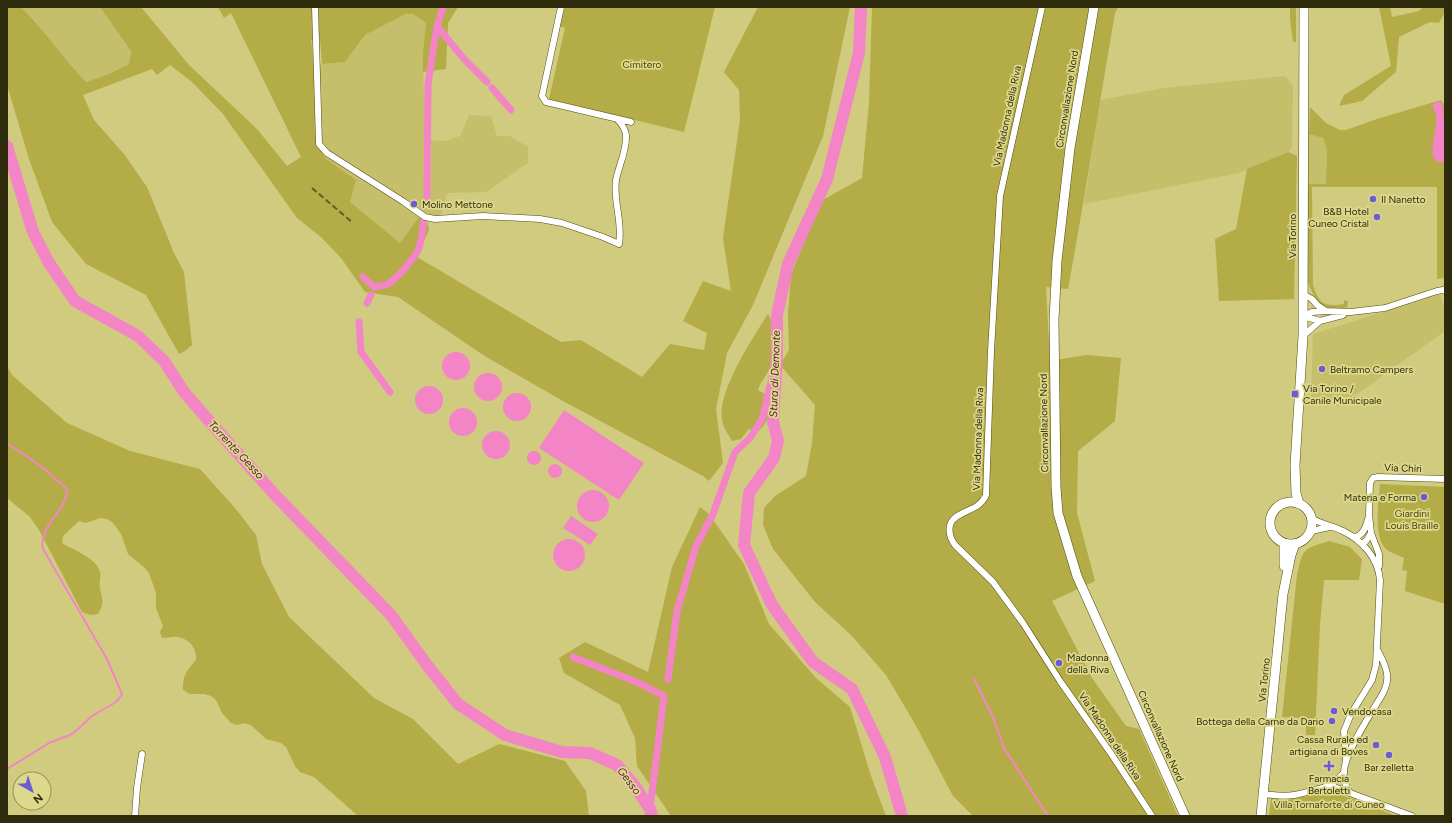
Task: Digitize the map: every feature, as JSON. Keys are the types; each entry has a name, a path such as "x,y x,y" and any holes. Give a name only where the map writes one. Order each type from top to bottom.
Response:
{"main road":[{"name":"Circonvallazione Nord","path":"1094,7 1070,148 1057,261 1054,328 1056,486 1058,513 1077,576 1185,816"},
{"name":"Via Torino","path":"1299,504 1296,493 1295,465 1303,336 1304,7"},
{"name":"Via Torino","path":"1287,503 1290,496 1295,465"},
{"path":"1293,502 1299,504 1307,510 1311,518 1312,525 1310,531 1306,538 1295,544 1284,543 1274,535 1270,525 1270,520 1274,511 1278,507 1293,502"},
{"name":"Via Torino","path":"1283,594 1282,584 1285,555 1284,543"},
{"name":"Via Torino","path":"1261,816 1283,594 1291,555 1295,544"}],"street":[{"path":"315,7 319,144 327,153 425,217 435,219 484,216 540,219 562,224 603,237 619,244 620,230 615,190 618,169 626,143 626,136 623,126 617,119"},
{"path":"561,7 542,96 543,99 546,102 631,122"},
{"name":"Via Madonna della Riva","path":"1042,7 1000,196 991,351 986,495 984,499 971,510 956,517 950,527 949,533 951,540 955,545 993,582 1023,623 1152,816"},
{"path":"1303,316 1312,312 1351,312 1385,308 1438,291 1443,290 1445,292"},
{"path":"1303,294 1312,299 1317,306 1326,311"},
{"path":"1303,336 1320,321 1351,312"},
{"path":"1303,316 1320,321"},
{"name":"Via Chiri","path":"1350,793 1345,782 1344,773 1346,761 1344,731 1351,714 1372,680 1376,665 1380,580 1379,554 1371,533 1369,514 1370,483 1373,478 1378,477 1445,479"},
{"name":"Via Chiri","path":"1355,538 1362,534 1365,530 1369,514"},
{"name":"Via Chiri","path":"1311,518 1342,530 1355,538 1373,558 1379,570"},
{"path":"1310,531 1331,527"},
{"path":"1362,544 1371,533"},
{"name":"Via Chiri","path":"1346,761 1362,727 1382,696 1387,685 1387,675 1384,662 1376,647"},
{"path":"135,816 142,754"},
{"path":"1263,794 1286,796 1301,794 1326,786 1334,782 1344,773"},
{"path":"1326,786 1334,787 1412,816"}],"shaded area":[{"path":"21,7 100,7 131,51 129,64 109,74 85,82 70,66 37,23"},
{"path":"407,14 413,14 426,23 423,52 423,72 426,140 445,141 460,136 469,115 491,116 497,136 510,136 528,147 528,163 486,192 447,193 441,216 424,219 419,217 400,243 350,202 356,180 326,159 316,144 314,64 345,62 365,35"},
{"path":"1285,76 1293,85 1292,147 1288,152 1239,173 1084,204 1100,100 1164,88"},
{"path":"1440,101 1443,106 1443,115 1445,117 1445,162 1439,162 1434,159 1432,150 1436,120 1433,104"},
{"path":"1307,133 1323,138 1327,149 1326,184 1307,184"},
{"path":"1440,294 1445,309 1445,331 1339,407 1311,399 1313,334"},
{"path":"456,352 466,356 470,366 466,376 456,380 446,376 442,366 446,356"},
{"path":"488,373 498,377 502,387 498,397 488,401 478,397 474,387 478,377"},
{"path":"429,386 439,390 443,400 439,410 429,414 419,410 415,400 419,390"},
{"path":"517,393 527,397 531,407 527,417 517,421 507,417 503,407 507,397"},
{"path":"463,408 473,412 477,422 473,432 463,436 453,432 449,422 453,412"},
{"path":"564,410 644,463 619,500 539,448"},
{"path":"496,431 506,435 510,445 506,455 496,459 486,455 482,445 486,435"},
{"path":"534,451 539,453 541,458 539,463 534,465 529,463 527,458 529,453"},
{"path":"555,464 560,466 562,471 560,476 555,478 550,476 548,471 550,466"},
{"path":"590,490 596,490 606,497 609,506 608,512 602,519 596,522 590,522 580,515 577,509 577,503 584,493"},
{"path":"571,516 598,534 590,545 563,528"},
{"path":"566,539 572,539 581,543 585,555 581,567 572,571 566,571 557,567 553,558 553,552 557,543"}],"green space":[{"path":"7,7 21,7 86,82 109,74 129,64 131,51 100,7 141,7 189,65 257,129 287,166 301,157 231,13 224,18 218,7 458,7 448,23 446,69 423,72 423,52 426,23 413,14 406,14 365,35 345,62 322,64 320,38 311,40 314,64 316,144 326,159 356,180 350,202 400,243 419,217 427,221 429,230 417,257 561,342 581,340 642,377 670,344 704,350 707,333 683,321 703,281 731,291 723,238 740,120 739,90 724,72 758,7 850,7 823,136 753,305 727,353 716,409 723,463 709,481 703,476 563,401 483,355 398,297 365,292 341,258 321,237 297,218 223,114 192,82 170,65 157,75 152,69 83,95 94,120 124,154 147,187 174,253 184,272 192,345 179,354 146,295 86,264 52,222 29,159 7,85"},
{"name":"Cimitero","path":"565,7 715,7 684,132 549,99 565,28 560,26"},
{"path":"872,7 1118,7 1115,13 1068,289 1046,287 1050,361 1086,355 1121,358 1115,421 1078,451 1077,513 1095,581 1052,601 1092,678 1126,726 1139,729 1178,816 973,816 953,796 915,724 886,675 852,636 815,602 773,549 763,525 764,508 775,496 806,476 812,443 815,405 780,365 789,350 788,314 791,274 821,201 862,178 869,102"},
{"path":"1290,7 1296,7 1296,42 1293,42"},
{"path":"1379,7 1390,7 1392,17 1419,11 1423,7 1445,7 1445,12 1439,23 1430,22 1399,37 1396,72 1362,101 1339,106 1344,95 1391,66"},
{"path":"1441,100 1445,107 1445,282 1443,278 1437,279 1437,187 1312,187 1313,285 1323,303 1337,305 1344,304 1344,300 1348,302 1347,307 1331,308 1325,306 1316,299 1307,279 1307,184 1326,184 1327,149 1323,138 1309,134 1310,107 1326,123 1340,130 1346,130"},
{"path":"1288,152 1297,156 1294,299 1219,301 1215,239 1236,229 1247,169"},
{"path":"768,314 771,319 773,329 771,365 758,390 765,394 769,410 767,419 765,424 756,433 749,429 741,439 732,441 722,419 722,408 725,394 730,380 746,350"},
{"path":"7,366 12,375 67,423 130,451 200,469 235,508 256,535 262,564 289,617 374,698 413,719 458,764 499,744 565,761 586,791 589,816 358,816 314,777 300,772 295,766 286,747 281,743 266,739 251,725 244,723 237,725 231,723 222,713 216,700 211,696 204,694 190,694 183,690 183,681 186,674 196,660 194,648 189,642 182,638 162,638 160,632 163,626 156,608 156,593 149,573 128,554 121,534 113,523 107,519 100,518 86,523 79,521 63,536 62,543 90,559 98,567 100,572 102,607 98,614 90,615 82,612 39,530 30,517 7,498"},
{"name":"Giardini Louis Braille","path":"1380,484 1445,487 1445,604 1405,591 1407,571 1402,570 1404,558 1387,550 1381,542 1379,535 1378,518"},
{"path":"700,507 709,514 744,564 769,624 816,678 850,707 871,776 886,816 671,816 637,766 635,738 620,705 564,673 559,658 585,642 648,672 672,567"},
{"path":"1329,541 1350,547 1362,559 1359,580 1324,580 1320,624 1315,735 1306,735 1306,718 1282,717 1297,575 1303,554 1309,548"},
{"name":"Villa Tornaforte di Cuneo","path":"1330,792 1357,800 1396,816 1269,816 1271,798 1287,800"}],"waterway":[{"path":"443,7 437,26 464,59 487,82"},
{"name":"Stura di Demonte","path":"861,7 859,53 827,179 788,264 777,315 777,357 773,422 778,441 774,458 749,493 744,545 772,605 813,662 852,689 885,757 902,816"},
{"path":"427,197 428,84 437,26"},
{"path":"492,88 511,110"},
{"name":"Torrente Gesso","path":"7,146 33,232 49,263 75,301 138,336 164,361 184,392 217,430 276,496 391,615 427,665 458,704 505,735 562,752 590,753 617,765 634,785 650,809 652,816"},
{"path":"363,277 374,287 386,285 395,279 418,250 424,220"},
{"path":"367,303 371,295"},
{"path":"359,322 361,352 390,392"},
{"path":"668,679 677,611 696,546 713,514 735,452 750,438 762,419 777,357"},
{"path":"7,443 42,467 67,489 63,504 45,533 43,549 107,659 122,694 116,702 92,716 70,735 49,743 7,769"},
{"path":"573,657 639,683 664,696 650,809"},
{"path":"974,679 993,717 1004,748 1048,816"}],"railway":[{"path":"312,188 353,223"}],"place":[{"name":"Il Nanetto","path":"1373,199"},
{"name":"Molino Mettone","path":"414,204"},
{"name":"B&B Hotel Cuneo Cristal","path":"1377,217"},
{"name":"Beltramo Campers","path":"1322,369"},
{"name":"Via Torino / Canile Municipale","path":"1295,394"},
{"name":"Materia e Forma","path":"1424,497"},
{"name":"Madonna della Riva","path":"1059,663"},
{"name":"Vendocasa","path":"1334,711"},
{"name":"Bottega della Carne da Dario","path":"1332,721"},
{"name":"Cassa Rurale ed artigiana di Boves","path":"1376,745"},
{"name":"Bar zelletta","path":"1389,755"},
{"name":"Farmacia Bertoletti","path":"1329,766"}],"water label":[{"name":"Gesso","path":"629,781"}]}
